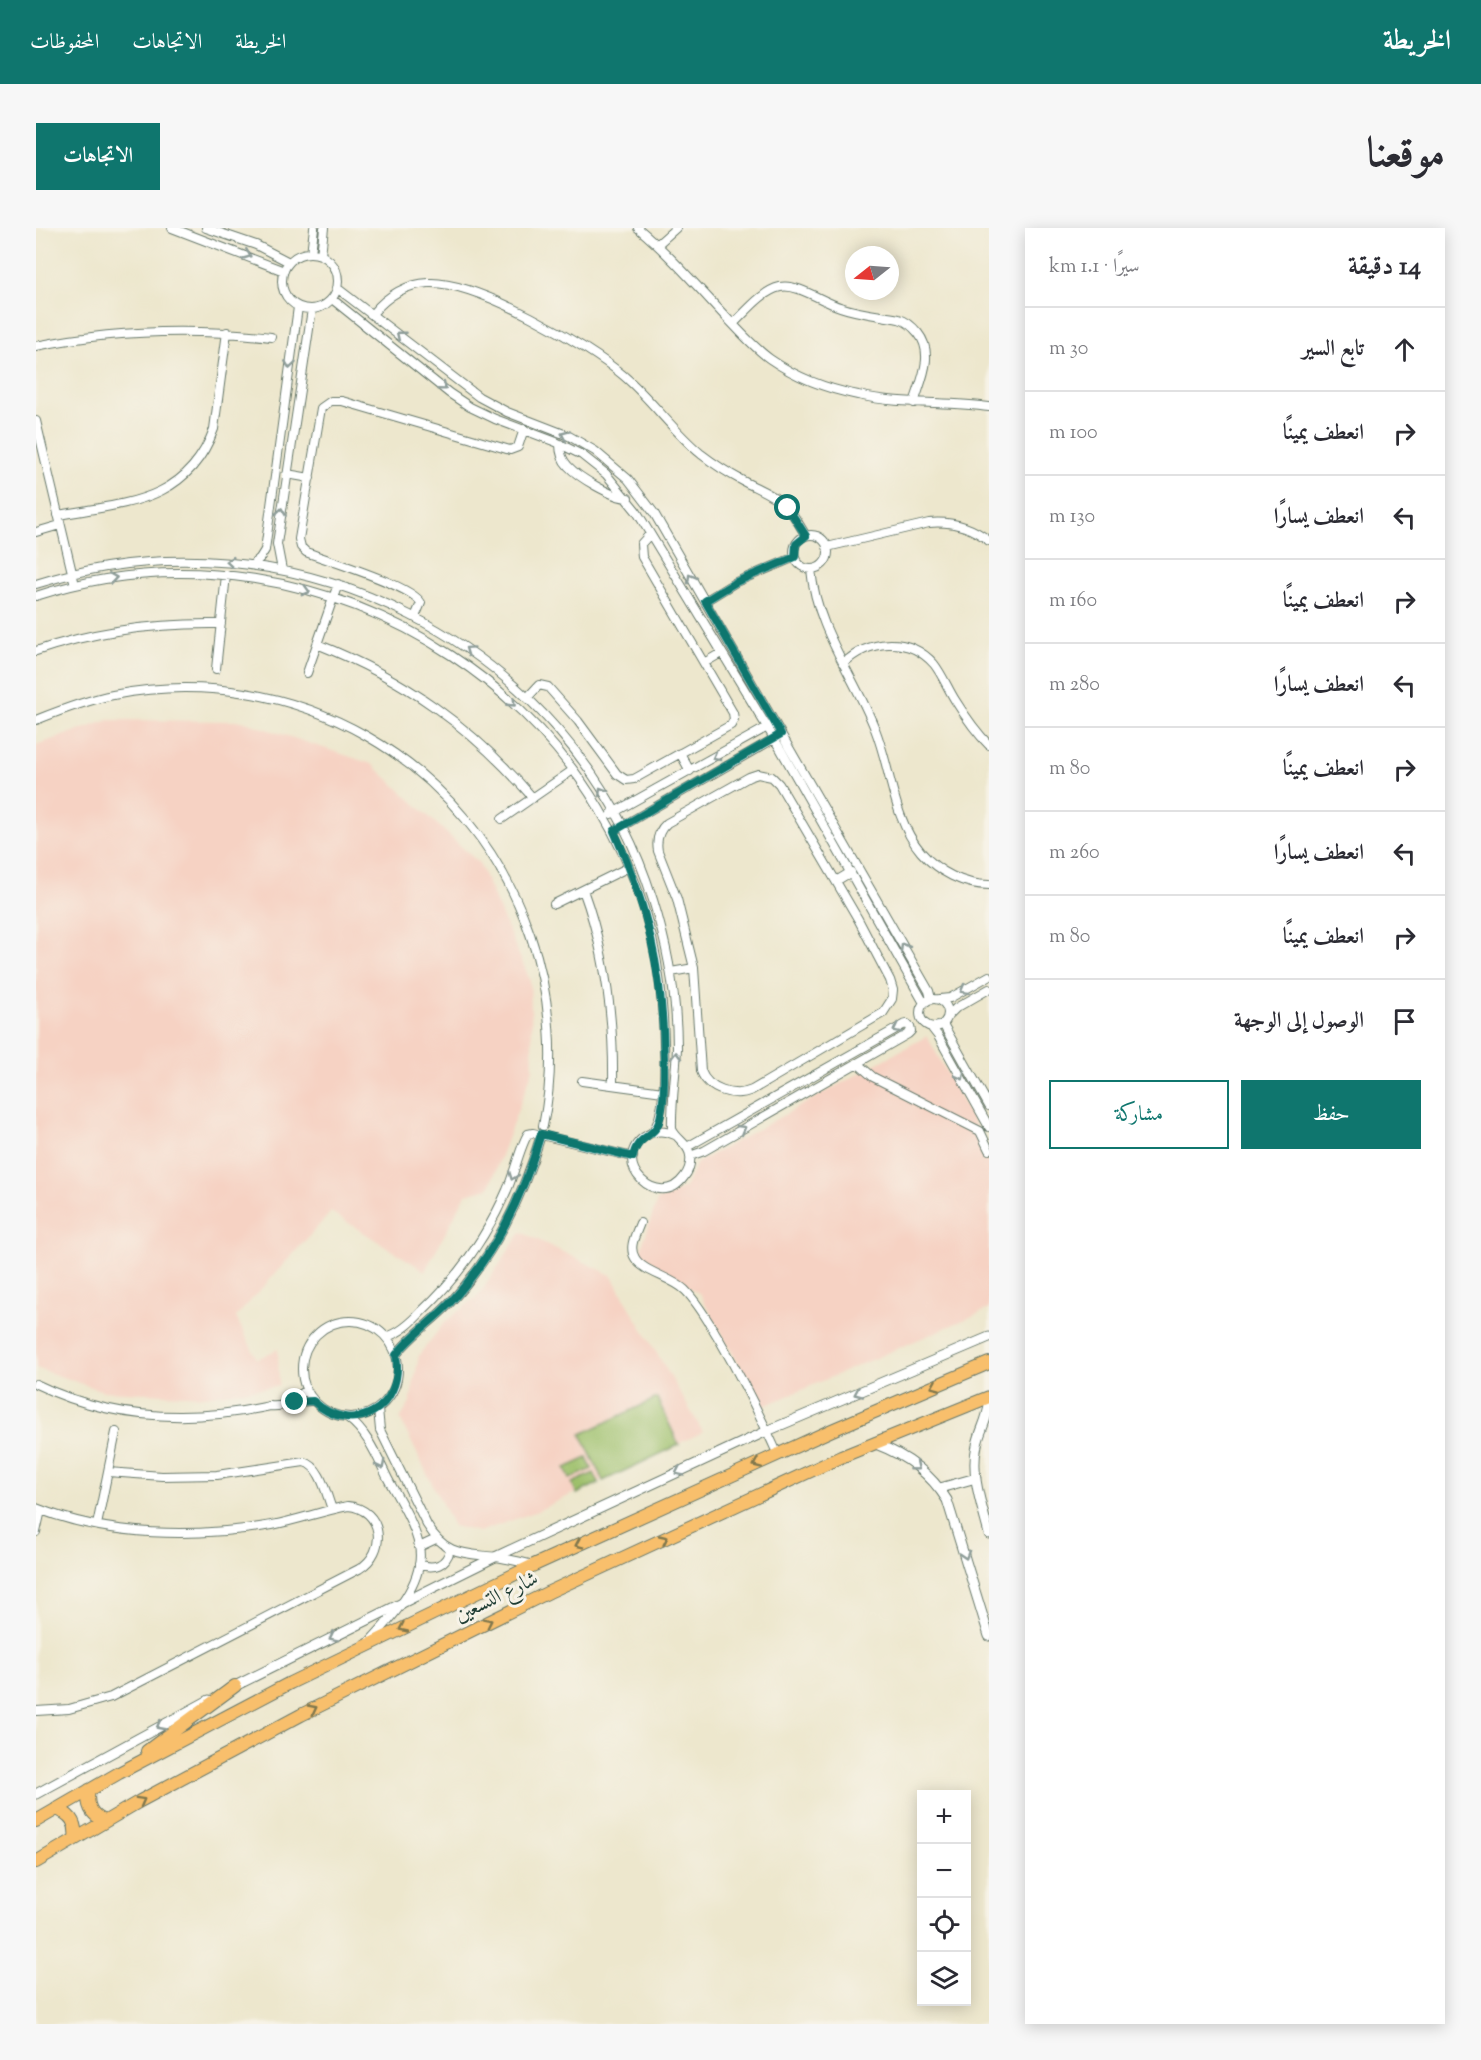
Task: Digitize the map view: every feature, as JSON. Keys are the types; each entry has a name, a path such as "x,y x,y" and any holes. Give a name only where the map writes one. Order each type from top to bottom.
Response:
{"main road":[{"name":"شارع التسعين","path":"36,1821 119,1773 364,1646 534,1565 989,1363"},
{"name":"شارع التسعين","path":"36,1862 105,1821 301,1715 549,1592 830,1462 989,1397"},
{"path":"119,1773 235,1686"},
{"path":"89,1790 88,1806 98,1818 105,1821"},
{"path":"56,1809 70,1816 76,1831 75,1839"}],"street":[{"path":"172,228 284,271"},
{"path":"206,228 256,245 290,262"},
{"path":"311,253 314,228"},
{"path":"321,255 324,228"},
{"path":"638,228 658,244 733,324 769,358 812,381 861,396 915,403 989,407"},
{"path":"658,244 676,228"},
{"path":"311,253 321,255 330,262 336,271 337,288 332,298 323,306 312,309 298,307 289,300 283,289 282,278 290,262 299,255 311,253"},
{"path":"372,314 384,299 405,288 440,283 452,285 486,298 545,325 589,350 625,376 702,454 729,473 778,499 791,512 806,536"},
{"path":"733,324 767,293 784,286 799,289 826,302 856,312 901,319 919,335 926,351 927,362 915,403"},
{"path":"337,288 479,397 507,412 569,436 595,451 608,460 646,501 749,679 771,725 851,872 931,1000 946,1006 948,1016"},
{"path":"332,298 460,400 495,419 560,444 582,455 601,470 628,498 740,685 771,725"},
{"path":"252,565 263,554 266,545 298,307"},
{"path":"282,570 277,544 312,309"},
{"path":"36,346 123,333 227,332 271,336"},
{"path":"58,515 148,498 173,486 194,467 203,455 214,429 227,332"},
{"path":"416,617 421,603 415,596 303,550 299,539 321,408 331,401 342,401 510,450 518,447 524,429"},
{"path":"36,421 75,585"},
{"path":"560,444 561,455 570,469 612,495 628,498"},
{"path":"287,474 310,478"},
{"path":"827,548 929,523 942,522 969,527 989,541"},
{"path":"36,532 60,525"},
{"path":"527,698 539,685 548,687 579,721 622,779 634,779 729,727 734,719 733,713 642,557 641,544 650,534"},
{"path":"806,536 819,537 827,548 826,561 820,567 811,569 799,565 795,557 796,544 806,536"},
{"path":"705,601 736,582 795,557"},
{"path":"36,584 72,573 123,564 166,561 200,560 282,570 338,584 416,617 474,654 527,698 569,744 594,777 623,826 641,866 652,899 671,972 676,1021 676,1076 672,1126 675,1135 687,1147 690,1156 689,1170 676,1185 663,1189 650,1187 640,1180 634,1169 633,1157 640,1140 651,1133 663,1131 675,1135"},
{"path":"811,569 819,610 832,645 876,730 897,803 911,837 921,852 949,875 966,882 989,885"},
{"path":"36,596 75,585 150,574 225,575 269,581 333,599 412,632 467,665 501,692 532,721 573,770 606,817 629,867 649,927 658,972 664,1027 663,1092 659,1121 651,1133"},
{"path":"216,669 225,575"},
{"path":"307,673 338,584"},
{"path":"36,651 87,636 154,625 221,624"},
{"path":"317,644 379,671 436,706 488,748 533,798"},
{"path":"843,664 852,655 876,645 902,645 914,649 934,665 963,713 989,745"},
{"path":"704,663 721,653"},
{"path":"740,685 749,679"},
{"path":"36,720 70,706 113,695 156,689 200,688 256,695 291,703 342,722 372,737 404,759 434,784 461,812 506,876 523,913 536,952 545,992 549,1033 549,1094 542,1130 524,1188 510,1220 491,1251 455,1298 396,1355"},
{"path":"606,817 771,725"},
{"path":"614,831 777,736"},
{"path":"777,736 929,991 931,1000"},
{"path":"680,753 690,771"},
{"path":"502,819 573,770"},
{"path":"758,774 768,775 779,784 864,928 892,985 892,999 883,1014 752,1090 735,1093 714,1087 700,1071 694,968 680,910 657,846 658,835 667,823 749,777 758,774"},
{"path":"554,904 629,867"},
{"path":"836,881 851,872"},
{"path":"583,890 596,928 608,981 613,1085"},
{"path":"671,972 694,968"},
{"path":"989,975 950,998 931,1000 920,1009 920,1017 924,1024 931,1027 938,1036 989,1127"},
{"path":"931,1027 943,1024 956,1008 989,989"},
{"path":"687,1147 903,1024 908,1024 910,1027 908,1034 704,1151 690,1156"},
{"path":"943,1024 989,1106"},
{"path":"857,1063 873,1077 980,1131 989,1150"},
{"path":"582,1081 663,1092"},
{"path":"386,1337 400,1331 418,1316 466,1262 501,1203 526,1136 542,1130 633,1157"},
{"path":"640,1223 632,1244 635,1259 641,1265 670,1279 684,1290 698,1307 736,1368 778,1455"},
{"path":"354,1321 371,1326 386,1337 396,1355 398,1367 393,1390 378,1409 358,1417 348,1418 329,1413 313,1401 302,1380 302,1359 311,1340 327,1326 337,1322 354,1321"},
{"path":"36,1794 235,1686 495,1557 767,1431 989,1337"},
{"path":"36,1384 105,1408 173,1417 208,1416 313,1401"},
{"path":"270,1406 297,1396 306,1390"},
{"path":"989,1404 987,1420 976,1445 976,1478 989,1534"},
{"path":"378,1409 380,1430 419,1510 436,1539 450,1550 471,1556 495,1557 534,1565"},
{"path":"348,1418 366,1436 407,1516 419,1547 419,1564 403,1603 391,1619 364,1646"},
{"path":"97,1525 116,1432"},
{"path":"876,1444 907,1460 940,1488 947,1500 989,1636"},
{"path":"108,1472 162,1476 218,1475 245,1473 304,1462 316,1469 332,1509"},
{"path":"940,1488 976,1478"},
{"path":"36,1532 39,1509 97,1525 156,1532 215,1532 275,1524 348,1506 363,1509 373,1521 378,1542 373,1558 367,1564 111,1697 69,1709 36,1711"},
{"path":"407,1516 419,1510"},
{"path":"419,1547 436,1539"},
{"path":"419,1564 425,1567 436,1566 446,1560 450,1550"}],"shaded area":[{"path":"109,720 242,721 372,764 479,863 530,980 533,1069 489,1188 466,1194 425,1271 331,1212 236,1317 257,1359 278,1349 279,1386 205,1396 103,1391 36,1368 36,745"},
{"path":"927,1036 989,1151 989,1309 762,1407 700,1294 639,1255 657,1201 685,1188 697,1163"},
{"path":"521,1232 611,1275 703,1432 535,1512 479,1532 453,1526 400,1419 410,1403 419,1355 445,1322 479,1295"}],"green space":[{"path":"657,1398 679,1445 603,1481 581,1434"},
{"path":"587,1458 592,1469 570,1479 565,1468"},
{"path":"594,1473 599,1483 577,1494 572,1483"}],"route":[{"path":"295,1402 313,1401 329,1413 348,1418 369,1414 387,1400 397,1379 396,1355 463,1289 504,1231 524,1188 541,1134 633,1157 640,1140 657,1127 663,1102 664,1076 661,990 649,927 614,831 781,734 705,601 736,582 795,557 796,544 806,536 788,508"}]}
